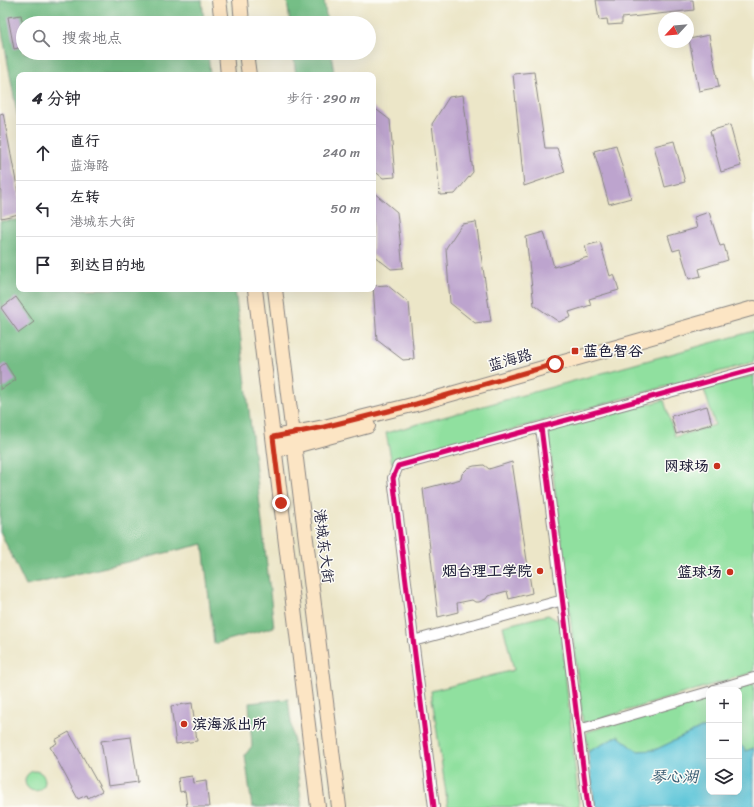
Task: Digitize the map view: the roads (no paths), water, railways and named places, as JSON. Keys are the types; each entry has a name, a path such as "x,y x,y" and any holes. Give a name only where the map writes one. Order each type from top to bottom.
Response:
{"main road":[{"path":"219,0 221,16"},
{"path":"240,0 241,16"},
{"path":"227,60 228,72"},
{"path":"247,60 249,72"},
{"path":"255,292 318,807"},
{"name":"港城东大街","path":"275,292 339,807"},
{"name":"蓝海路","path":"294,439 324,427 416,404 754,308"},
{"name":"蓝海路","path":"274,443 754,318"}],"street":[{"path":"434,807 393,478 398,466 754,368"},
{"path":"541,427 588,807"},
{"path":"413,641 563,600"},
{"path":"724,687 754,678"},
{"path":"579,730 706,693"}],"water":[{"name":"琴心湖","path":"701,728 706,728 706,795 742,795 742,746 746,751 754,748 754,807 595,807 588,752 618,736 637,751 655,750"}],"place":[{"name":"蓝色智谷","path":"575,351"},
{"name":"网球场","path":"717,466"},
{"name":"烟台理工学院","path":"540,571"},
{"name":"篮球场","path":"730,572"},
{"name":"滨海派出所","path":"184,724"}]}
